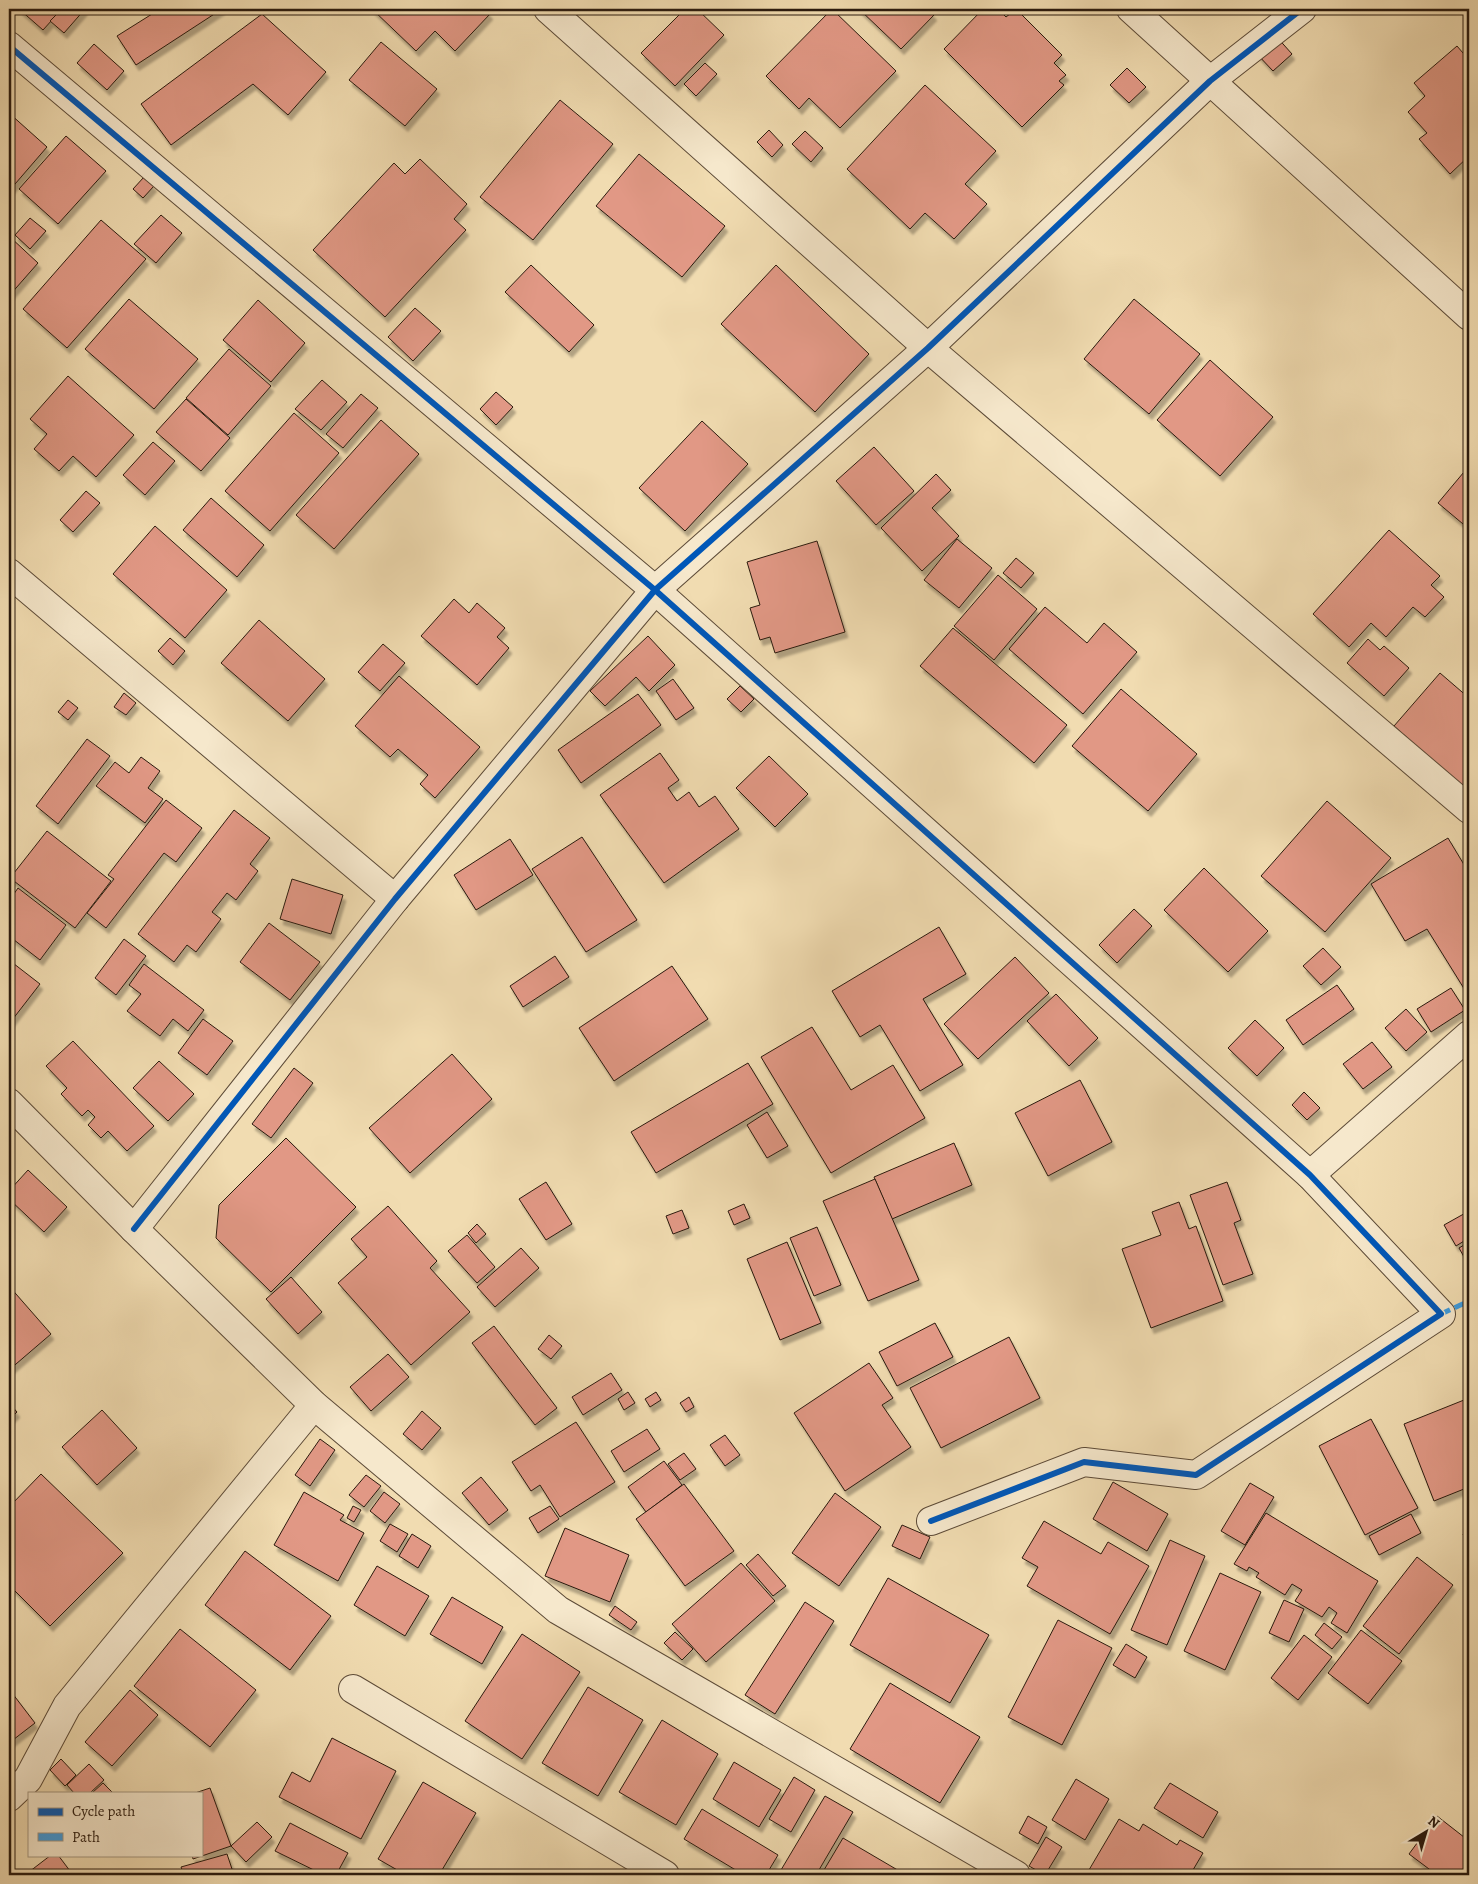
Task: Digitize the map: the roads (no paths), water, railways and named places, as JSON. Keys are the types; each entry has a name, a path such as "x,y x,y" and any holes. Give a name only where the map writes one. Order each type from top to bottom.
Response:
{"street":[{"path":"548,9 928,348 1469,808"},
{"path":"1131,9 1469,316"},
{"path":"134,1229 395,899 655,590 928,348 1210,81 1302,9"},
{"path":"9,46 655,590 1310,1176 1441,1314 1196,1474 1084,1462 931,1522"},
{"path":"9,573 395,899"},
{"path":"1310,1176 1469,1035"},
{"path":"9,1103 134,1229 314,1405 558,1610 1016,1875"},
{"path":"9,1797 28,1779 67,1706 314,1405"},
{"path":"353,1689 650,1871"}]}
